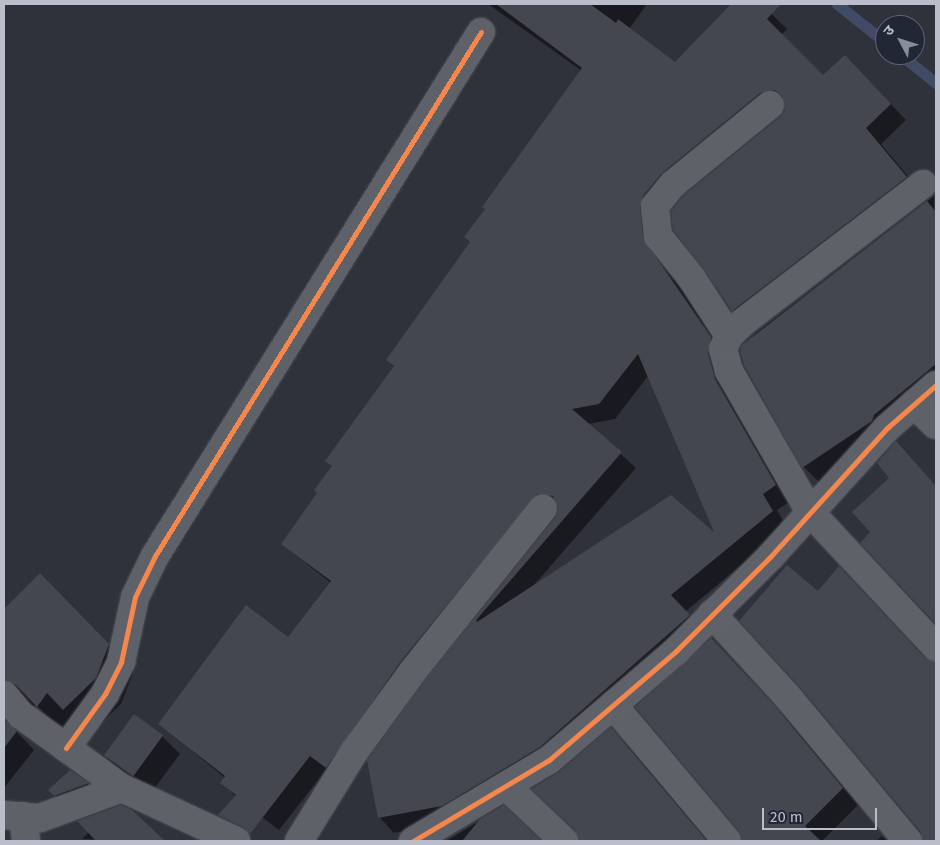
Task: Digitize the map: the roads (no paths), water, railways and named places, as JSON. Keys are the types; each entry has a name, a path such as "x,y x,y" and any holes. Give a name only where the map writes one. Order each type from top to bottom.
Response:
{"street":[{"path":"66,748 105,694 122,662 135,597 154,556 481,32"},
{"path":"729,336 691,277 658,236 655,206 673,184 770,105"},
{"path":"923,184 729,336 723,349 730,371 810,512 936,647"},
{"path":"413,841 549,760 676,651 810,512 887,428 936,385"},
{"path":"914,404 936,425"},
{"path":"299,841 354,752 412,671 543,508"},
{"path":"712,614 787,696 908,841"},
{"path":"4,695 21,715 122,788 236,841"},
{"path":"612,705 727,841"},
{"path":"506,786 564,841"},
{"path":"18,824 40,818 122,788"}],"waterway":[{"path":"837,4 875,34"},
{"path":"914,65 936,83"}]}
